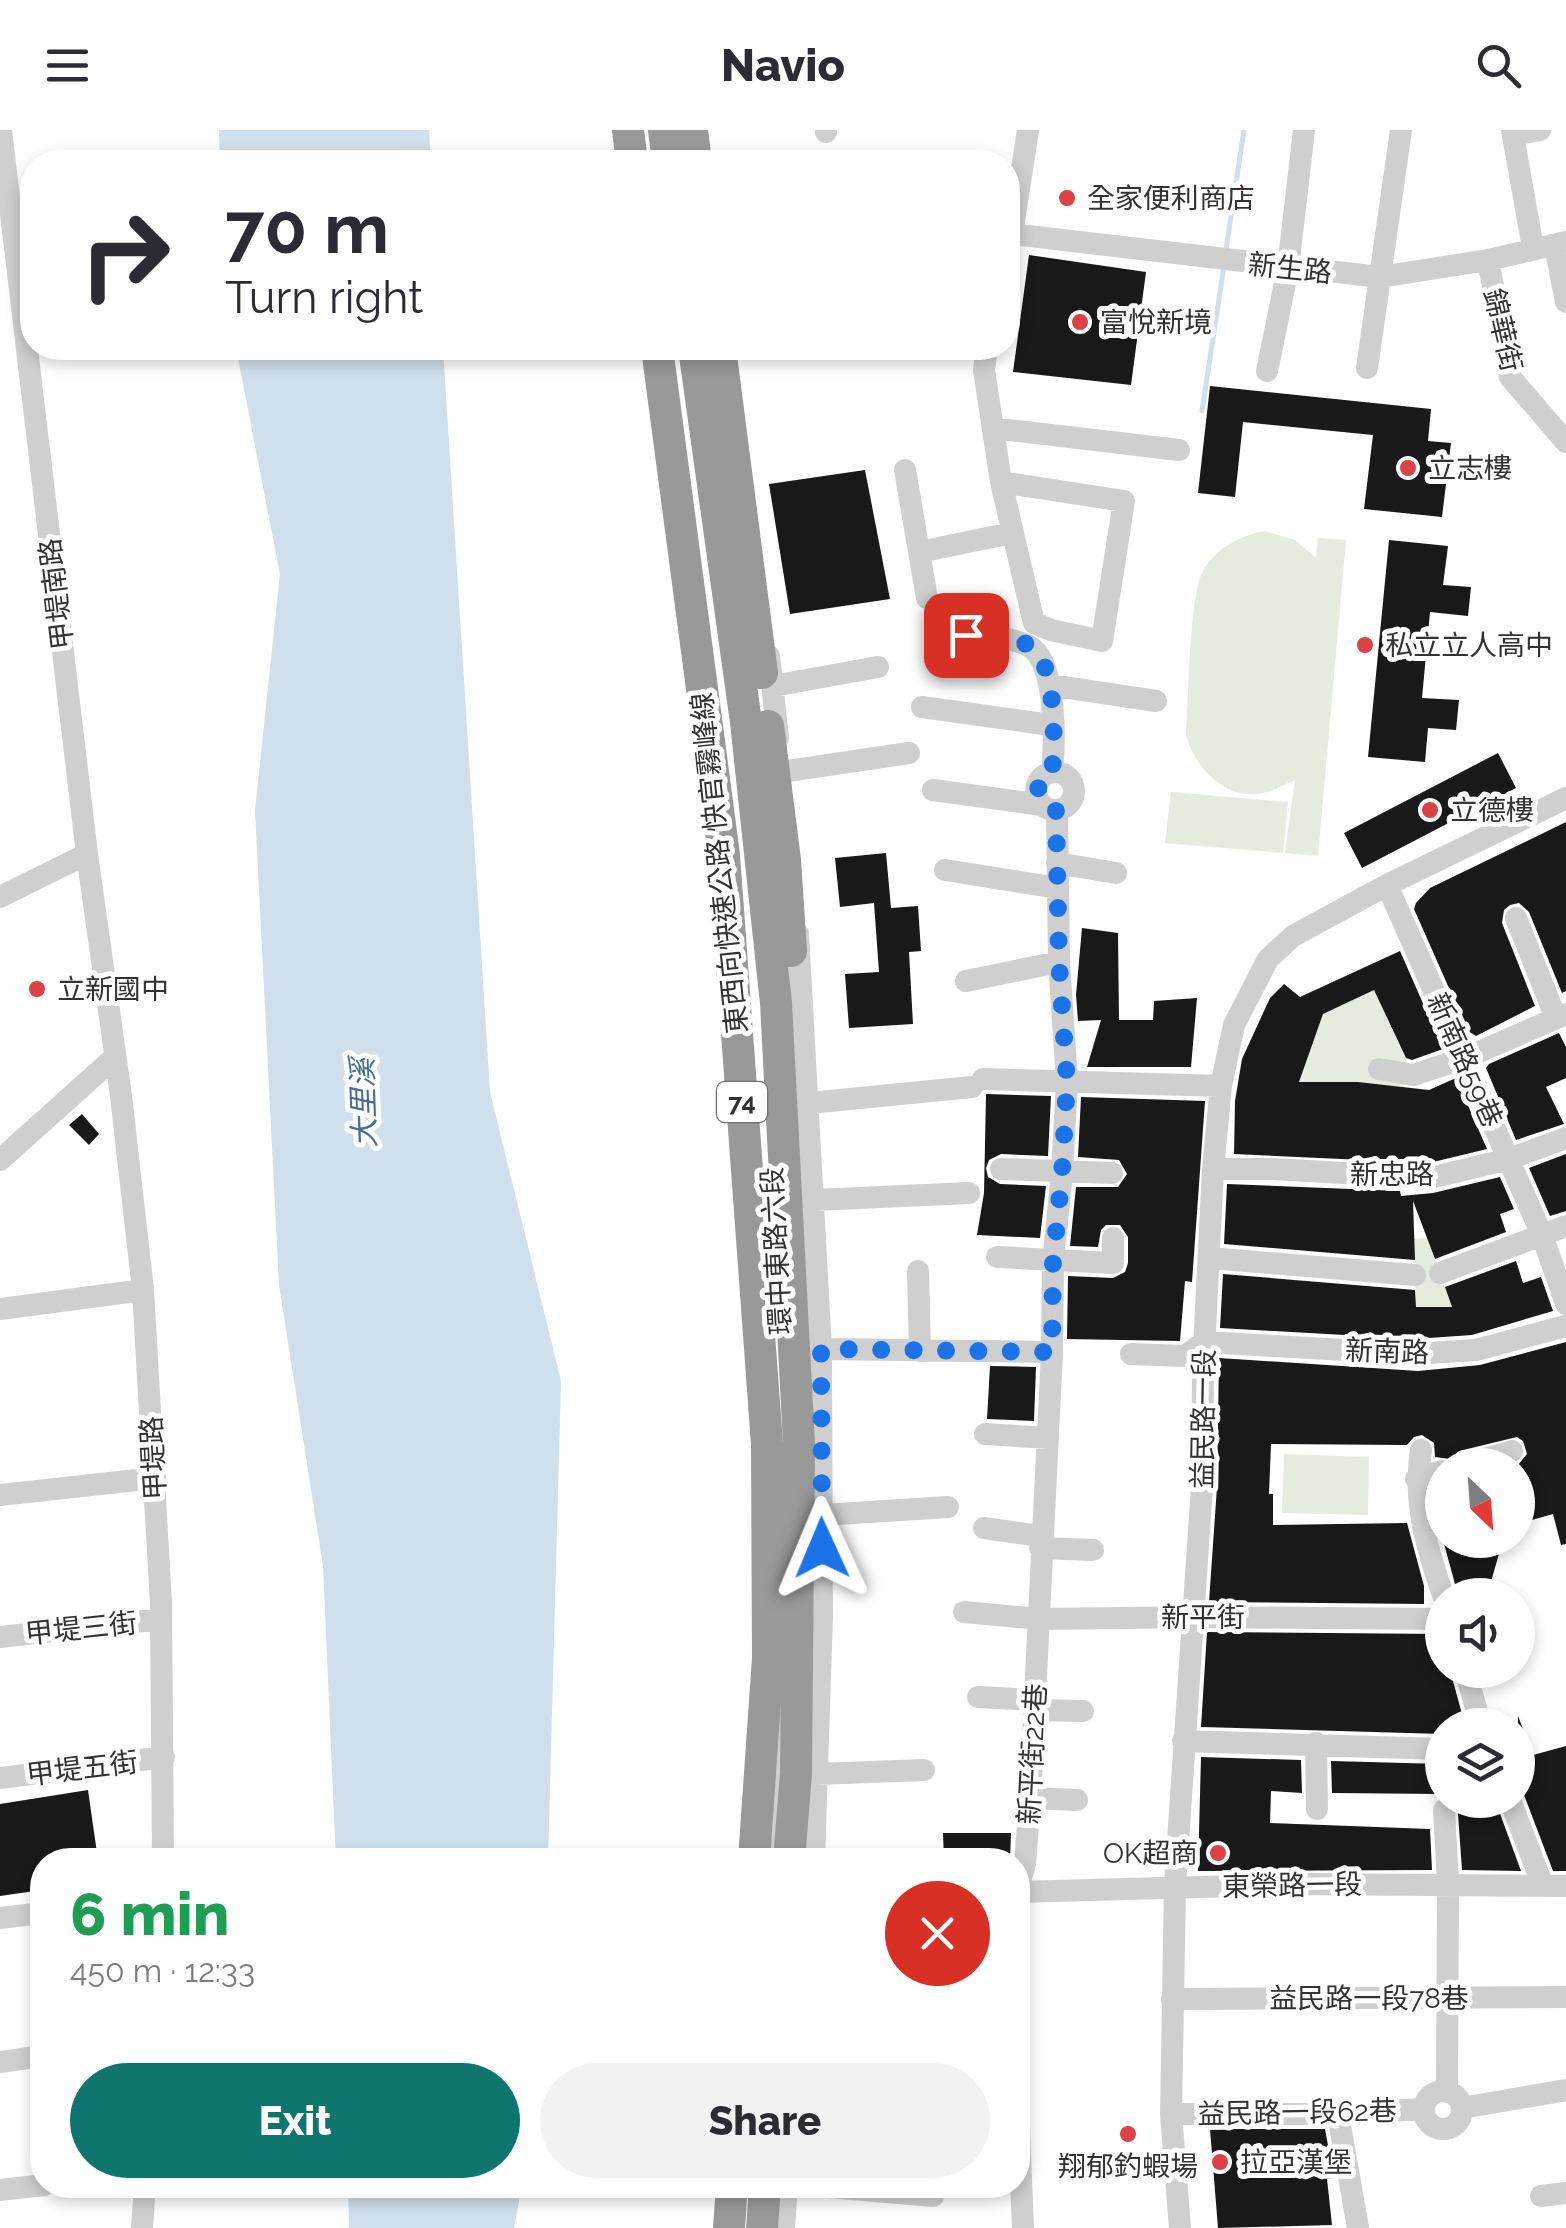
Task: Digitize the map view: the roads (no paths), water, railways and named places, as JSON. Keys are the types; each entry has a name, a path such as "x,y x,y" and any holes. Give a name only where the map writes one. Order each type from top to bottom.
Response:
{"highway":[{"name":"東西向快速公路 快官霧峰線","path":"659,360 724,855 767,1444 768,1658 755,1848"},
{"name":"東西向快速公路 快官霧峰線","path":"696,360 746,722 776,1003 799,1444 796,1773 790,1848"},
{"path":"722,360 786,860 799,1072 796,1129 783,1173"},
{"path":"728,2228 733,2198"},
{"path":"762,2228 764,2198"}],"street":[{"name":"甲堤南路","path":"2,130 10,294 114,1057"},
{"path":"1020,160 1028,130"},
{"path":"1267,371 1288,268 1304,130"},
{"path":"1367,368 1401,130"},
{"path":"1540,130 1513,132 1552,245 1566,302"},
{"name":"新生路","path":"1020,238 1380,277 1488,260 1552,245"},
{"name":"錦華街","path":"1488,260 1510,377 1566,442"},
{"name":"環中東路六段","path":"681,360 733,727 764,1004 786,1442 784,1664 773,1848"},
{"name":"環中東路六段","path":"730,360 795,890 809,1104 821,1349 822,1516 814,1848"},
{"path":"985,360 1001,482 1034,622 1051,630 1102,641 1124,501 1001,482"},
{"path":"993,428 1179,450"},
{"path":"905,470 927,598"},
{"path":"919,552 1012,533"},
{"path":"922,707 1051,724 1050,685 1042,657 1025,644 937,630"},
{"path":"772,686 878,667"},
{"path":"1050,685 1156,701"},
{"name":"新平街22巷","path":"1026,1848 1040,1620 1053,1262 1067,1081 1059,962 1058,863 1049,808 1065,807 1072,793 1068,776 1052,772 1051,724"},
{"path":"781,772 910,753"},
{"path":"933,790 1049,808"},
{"name":"益民路一段","path":"1180,2228 1171,2114 1175,1886 1202,1486 1213,1169 1221,1086 1234,1025 1268,958 1292,936 1566,798"},
{"path":"0,896 87,854"},
{"path":"1058,863 1116,873"},
{"path":"945,870 1058,888"},
{"name":"新南路59巷","path":"1387,885 1542,1235 1566,1304"},
{"path":"752,897 795,890"},
{"path":"1379,1068 1413,1075 1465,1058 1561,1016 1516,918"},
{"path":"966,981 1059,962"},
{"path":"0,1160 114,1057"},
{"name":"甲堤路","path":"114,1057 143,1290 155,1478 163,1848"},
{"path":"809,1104 978,1083 1067,1081 1221,1086"},
{"name":"新忠路","path":"1213,1169 1430,1178 1509,1160 1566,1138"},
{"path":"1001,1169 1112,1173"},
{"path":"814,1200 970,1194"},
{"path":"1440,1273 1566,1226"},
{"path":"996,1258 1113,1263 1112,1238"},
{"path":"1208,1258 1415,1274"},
{"path":"918,1272 920,1351"},
{"path":"0,1309 143,1290"},
{"name":"新南路","path":"1132,1354 1185,1356 1204,1342 1414,1354 1476,1350 1566,1326"},
{"path":"821,1349 1052,1352"},
{"path":"986,1434 1048,1438"},
{"path":"1421,1450 1417,1508 1438,1578"},
{"path":"1416,1479 1425,1476"},
{"path":"0,1495 155,1478"},
{"path":"822,1516 948,1507"},
{"path":"984,1528 1093,1550"},
{"name":"新平街","path":"964,1612 1040,1620 1194,1616 1425,1619"},
{"name":"甲堤三街","path":"0,1636 161,1618"},
{"path":"978,1696 1084,1711"},
{"path":"1183,1741 1425,1748"},
{"path":"1316,1744 1317,1809"},
{"name":"甲堤五街","path":"0,1778 164,1757"},
{"path":"817,1774 924,1770"},
{"path":"1030,1798 1077,1800"},
{"path":"1444,1818 1448,1998 1455,2100"},
{"path":"1519,1818 1555,1886"},
{"name":"東榮路一段","path":"1030,1890 1448,1883 1555,1886"},
{"path":"0,1918 30,1914"},
{"name":"益民路一段78巷","path":"1172,1999 1566,1997"},
{"path":"0,2062 30,2058"},
{"name":"益民路一段62巷","path":"1423,2109 1432,2094 1455,2100 1566,2090"},
{"name":"益民路一段62巷","path":"1423,2109 1430,2125 1446,2130 1460,2120 1455,2100"},
{"name":"益民路一段62巷","path":"1171,2114 1338,2114 1423,2109"},
{"path":"1338,2114 1358,2228"},
{"path":"0,2190 30,2187"},
{"path":"1541,2196 1566,2193"},
{"path":"142,2228 145,2198"},
{"path":"747,2228 749,2198"},
{"path":"784,2228 786,2198"},
{"path":"1021,2198 1023,2228"}],"water":[{"path":"219,130 429,130 430,150 220,150"},
{"name":"大里溪","path":"238,360 444,360 490,1092 561,1381 548,1848 335,1848 323,1566 279,1285 255,810 280,574"},
{"path":"348,2198 520,2198 514,2228 349,2228"}],"waterway":[{"path":"1226,250 1244,130"},
{"path":"1202,411 1224,266"}],"place":[{"name":"全家便利商店","path":"1067,198"},
{"name":"富悅新境","path":"1080,322"},
{"name":"立志樓","path":"1408,468"},
{"name":"私立立人高中","path":"1365,645"},
{"name":"立德樓","path":"1430,810"},
{"name":"立新國中","path":"37,989"},
{"name":"OK超商","path":"1218,1853"},
{"name":"翔郁釣蝦場","path":"1128,2134"},
{"name":"拉亞漢堡","path":"1220,2162"}]}
